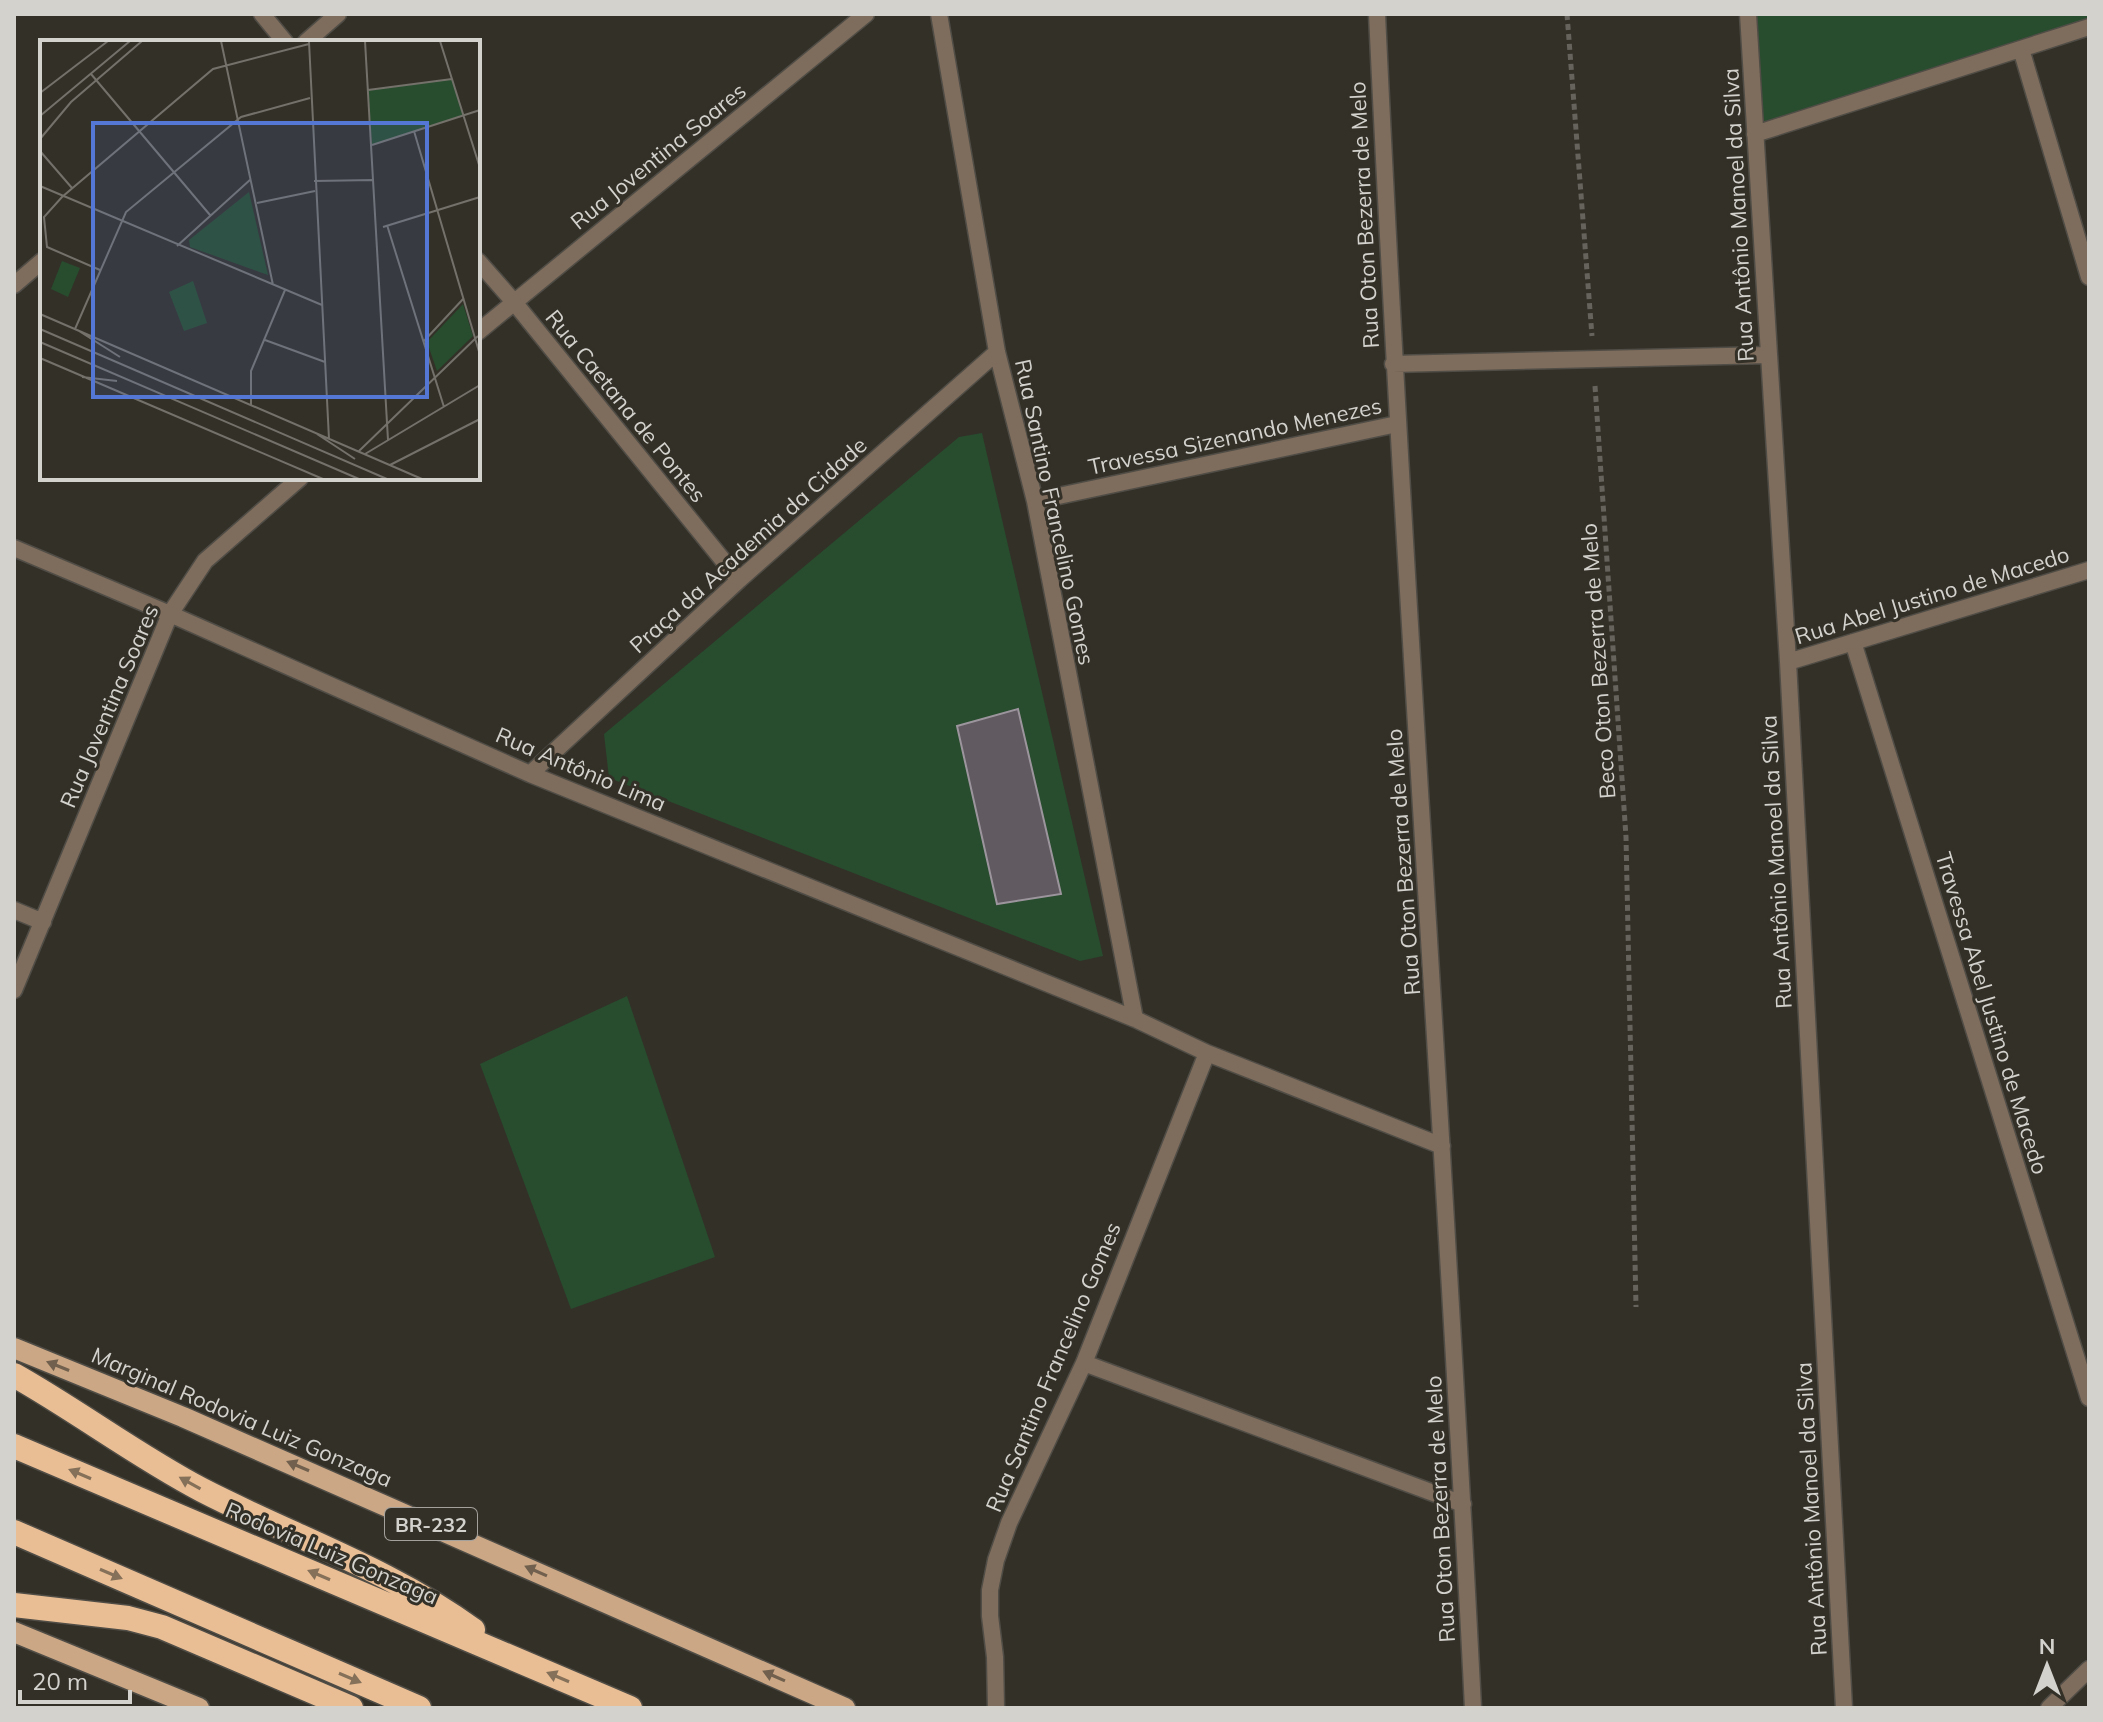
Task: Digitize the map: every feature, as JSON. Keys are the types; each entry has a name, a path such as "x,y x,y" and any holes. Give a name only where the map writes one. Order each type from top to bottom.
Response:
{"highway":[{"path":"14,1375 198,1488 415,1591 503,1653"},
{"name":"Rodovia Luiz Gonzaga","path":"14,1446 630,1708"},
{"path":"14,1532 419,1708"},
{"path":"14,1605 128,1618 162,1627 351,1708"}],"main road":[{"name":"Marginal Rodovia Luiz Gonzaga","path":"14,1348 227,1436 845,1708"},
{"path":"14,1632 199,1708"}],"street":[{"path":"262,14 283,40"},
{"path":"308,40 338,14"},
{"name":"Rua Joventina Soares","path":"480,330 866,14"},
{"name":"Rua Santino Francelino Gomes","path":"939,14 997,352 1035,501 1135,1019"},
{"name":"Rua Oton Bezerra de Melo","path":"1377,14 1393,364 1442,1146 1473,1708"},
{"name":"Rua Antônio Manoel da Silva","path":"1748,14 1788,662 1844,1708"},
{"path":"1755,134 2089,27"},
{"path":"2021,49 2089,277"},
{"path":"14,285 40,263"},
{"name":"Rua Caetana de Pontes","path":"480,263 739,580"},
{"name":"Praça da Academia da Cidade","path":"530,774 739,580 997,352"},
{"path":"1393,364 1768,355"},
{"name":"Travessa Sizenando Menezes","path":"1035,501 1397,424"},
{"name":"Rua Joventina Soares","path":"14,990 170,614 205,561 298,480"},
{"name":"Rua Antônio Lima","path":"14,548 530,774 1135,1019 1207,1053 1442,1146"},
{"name":"Rua Abel Justino de Macedo","path":"1788,662 2089,570"},
{"name":"Travessa Abel Justino de Macedo","path":"1853,642 2085,1371 2089,1398"},
{"path":"14,910 43,922"},
{"name":"Rua Santino Francelino Gomes","path":"996,1708 990,1590 996,1560 1009,1523 1084,1363 1207,1053"},
{"path":"1084,1363 1463,1504"},
{"path":"2049,1708 2089,1669"}],"path":[{"name":"Beco Oton Bezerra de Melo","path":"1567,14 1626,837 1636,1307"}],"green space":[{"path":"1748,14 2089,14 2089,27 1755,134"},
{"path":"982,433 1103,956 1080,961 609,778 604,734 959,437"},
{"path":"627,996 715,1257 571,1309 480,1064"}],"building":[{"path":"1018,709 1061,894 997,904 957,726"}]}
